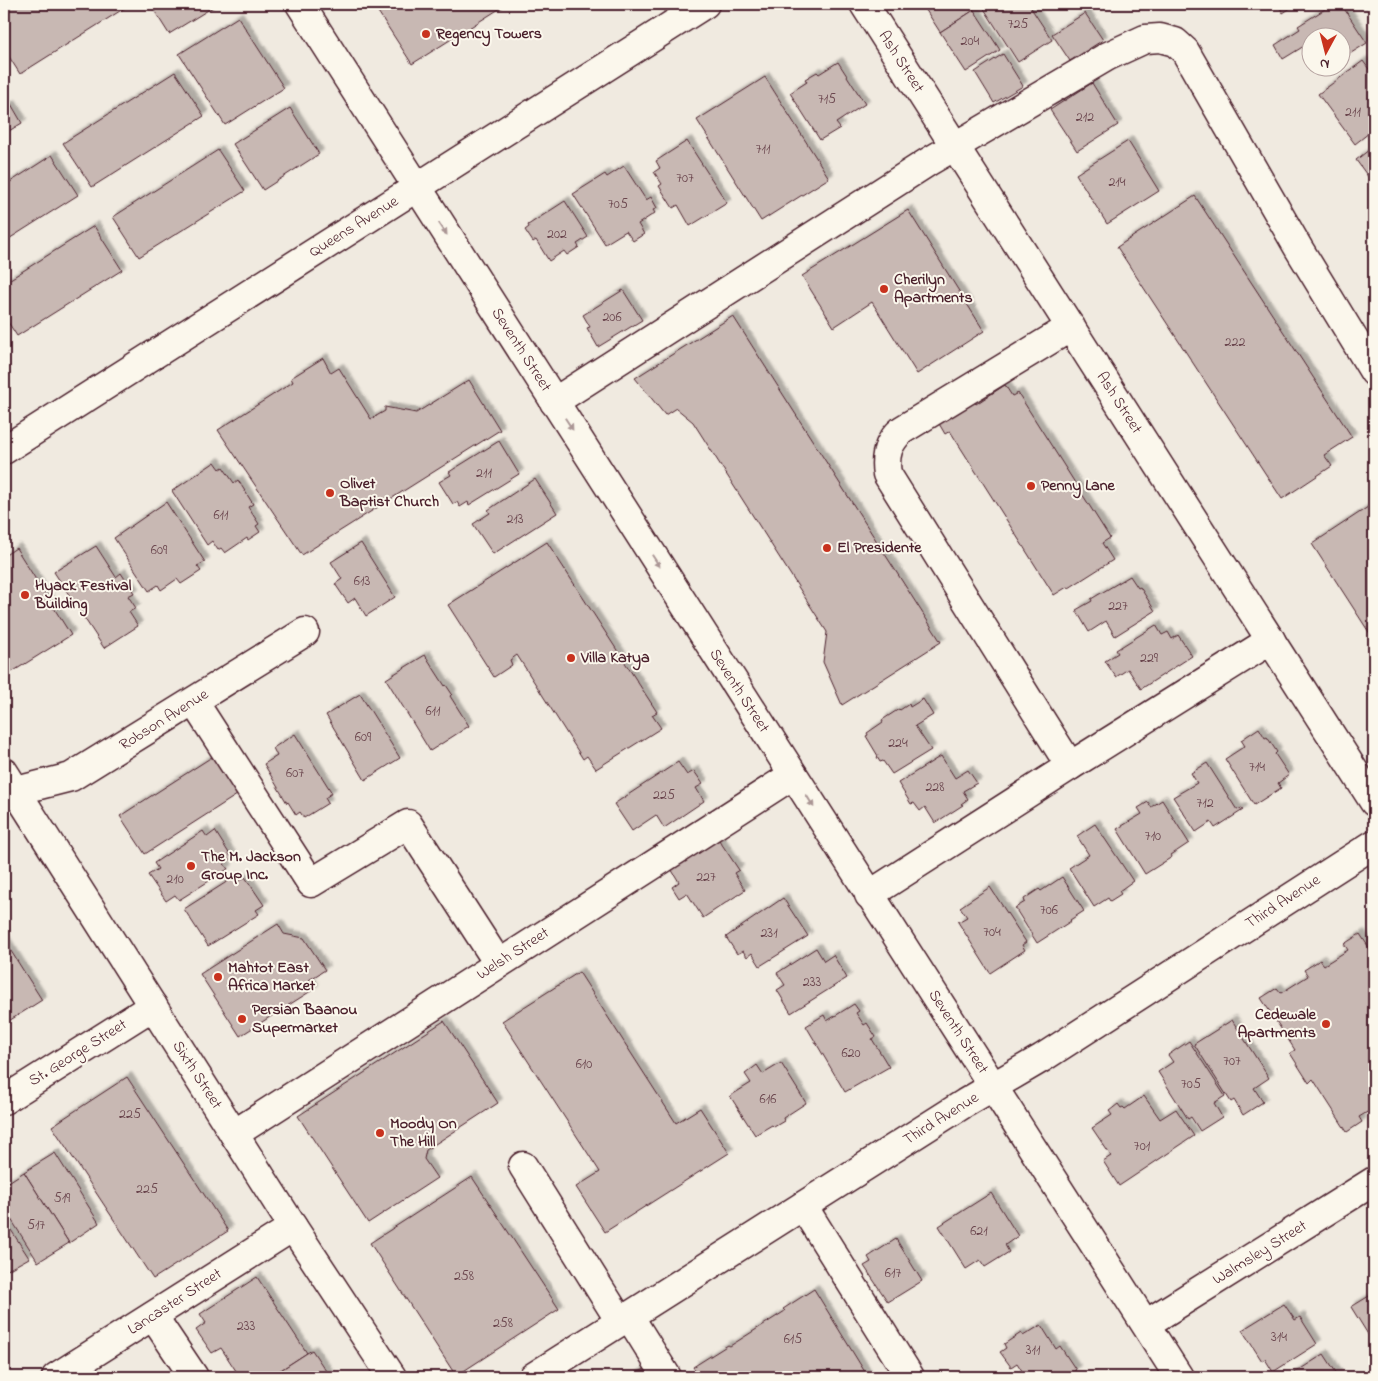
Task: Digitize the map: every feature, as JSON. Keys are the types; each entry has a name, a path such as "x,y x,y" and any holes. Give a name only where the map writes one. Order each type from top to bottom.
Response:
{"street":[{"name":"Seventh Street","path":"300,4 1179,1377"},
{"name":"Queens Avenue","path":"4,450 705,4"},
{"name":"Ash Street","path":"864,4 1374,802"},
{"path":"554,402 955,146 1108,56 1145,39 1160,38 1175,42 1186,51 1299,249 1374,372"},
{"path":"1070,766 887,474 885,463 888,447 893,438 902,430 1071,327"},
{"name":"Robson Avenue","path":"8,787 71,778 305,632"},
{"path":"869,895 1271,640"},
{"path":"194,702 311,883 408,824 498,964"},
{"name":"Welsh Street","path":"234,1134 793,775"},
{"name":"Sixth Street","path":"8,787 153,1006 293,1227 392,1377"},
{"name":"Third Avenue","path":"533,1377 965,1103 1042,1058 1374,844"},
{"name":"St. George Street","path":"4,1100 153,1006"},
{"path":"523,1166 625,1319 667,1377"},
{"name":"Walmsley Street","path":"1146,1324 1374,1181"},
{"path":"803,1206 910,1377"},
{"name":"Lancaster Street","path":"56,1377 293,1227"},
{"path":"153,1316 194,1377"}],"building":[{"path":"14,4 131,4 20,74 4,49 4,10"},
{"path":"150,4 218,4 169,34"},
{"name":"Regency Towers","path":"373,4 507,4 412,64"},
{"path":"922,4 970,4 974,10 940,32"},
{"path":"981,4 1038,4 1031,8 1052,40 1018,62"},
{"path":"1278,4 1297,4 1283,13"},
{"path":"1333,4 1341,4 1367,43 1350,54 1350,28 1300,29 1298,26"},
{"path":"974,10 1000,50 966,72 940,32"},
{"path":"1085,13 1103,40 1070,61 1052,34"},
{"path":"238,17 284,88 225,125 179,54"},
{"path":"1300,29 1300,49 1283,59 1275,45"},
{"path":"1003,54 1023,86 994,103 975,72"},
{"path":"1363,61 1374,76 1374,129 1355,144 1318,94 1340,78 1350,78 1350,71"},
{"path":"838,62 865,104 836,123 840,128 820,140 790,93 807,82 805,79 817,72 819,74"},
{"path":"175,72 204,116 92,187 63,143"},
{"path":"765,77 829,178 761,221 697,120"},
{"path":"1092,83 1118,125 1077,151 1050,110"},
{"path":"11,104 22,123 4,134 4,109"},
{"path":"290,108 319,154 263,190 233,144"},
{"path":"687,141 727,203 690,226 678,205 673,208 659,186 662,184 654,172 660,168 656,161"},
{"path":"1128,141 1159,191 1107,224 1076,174"},
{"path":"1374,146 1374,185 1356,160"},
{"path":"218,150 245,191 139,257 113,217"},
{"path":"52,155 78,195 4,242 4,186"},
{"path":"624,166 646,200 651,197 657,208 653,210 655,213 638,224 644,234 633,241 626,231 605,244 573,194 605,174 607,177"},
{"path":"1195,196 1352,437 1324,455 1332,466 1282,499 1117,247"},
{"path":"565,201 588,237 577,244 579,247 567,255 564,251 549,261 536,240 533,242 525,230 529,227 528,225"},
{"name":"Cherilyn Apartments","path":"908,210 984,331 917,374 872,302 834,327 802,276"},
{"path":"94,226 122,270 17,336 4,316 4,283"},
{"path":"623,290 642,320 598,347 587,328 590,327 583,315"},
{"name":"El Presidente","path":"733,316 941,642 842,705 823,662 827,632 693,422 676,408 665,415 635,378"},
{"name":"Olivet Baptist Church","path":"323,358 331,373 339,368 371,419 385,411 385,407 416,413 469,380 500,430 302,555 218,430 293,382 291,378"},
{"name":"Penny Lane","path":"1005,385 1012,396 1018,393 1110,538 1102,543 1113,560 1069,588 1067,587 1054,595 950,431 945,434 938,422 973,400 976,404"},
{"path":"499,441 519,474 469,505 468,502 460,507 457,502 453,504 439,482 451,475 449,472"},
{"path":"215,462 220,469 223,467 234,483 238,480 253,504 248,507 259,524 256,526 260,532 248,540 247,538 225,553 221,548 218,550 212,541 207,545 172,491"},
{"path":"535,479 557,513 493,554 473,524 490,513 488,510"},
{"path":"166,502 205,562 197,566 201,571 181,584 177,579 161,590 158,585 149,591 114,538"},
{"path":"1374,503 1374,640 1312,544"},
{"name":"Villa Katya","path":"547,542 657,712 652,715 661,728 596,769 587,756 583,759 517,655 510,660 512,665 494,677 448,605"},
{"path":"361,543 395,597 366,616 355,598 348,603 335,584 342,579 331,562"},
{"path":"96,546 116,577 121,573 134,593 128,596 136,608 129,612 138,626 104,648 54,572"},
{"name":"Hyack Festival Building","path":"16,548 71,635 12,672 4,659 4,556"},
{"path":"1130,576 1138,588 1140,587 1155,611 1115,636 1106,621 1089,632 1076,610"},
{"path":"1156,625 1162,635 1168,632 1172,639 1178,635 1192,656 1141,689 1128,669 1116,677 1105,661 1118,653 1116,650"},
{"path":"425,655 452,694 450,696 469,726 430,751 386,679"},
{"path":"360,694 400,758 365,780 326,715"},
{"path":"923,699 933,715 915,726 931,750 892,774 883,761 880,762 866,736 868,735 867,733 899,709 909,704 910,707"},
{"path":"1259,728 1277,752 1275,754 1289,775 1278,783 1281,788 1254,805 1225,759 1245,746 1241,740"},
{"path":"295,734 332,793 325,798 328,803 304,818 300,812 296,815 287,803 264,764 277,756 273,748"},
{"path":"215,755 240,793 145,854 120,816"},
{"path":"941,756 955,778 968,770 977,783 963,791 968,799 961,804 963,805 935,823 925,807 920,811 914,803 911,804 898,783"},
{"path":"678,762 687,775 694,771 703,784 696,788 704,801 664,828 656,815 632,831 614,804"},
{"path":"1207,763 1237,810 1242,808 1243,810 1215,828 1211,822 1196,832 1173,797 1197,783 1191,773"},
{"path":"1162,800 1189,843 1171,855 1172,857 1145,874 1117,829 1142,814 1138,808 1148,802 1151,807"},
{"path":"1095,824 1133,881 1119,891 1121,894 1110,901 1108,898 1094,907 1069,868 1089,855 1077,836"},
{"name":"The M. Jackson Group Inc.","path":"203,831 207,837 215,831 232,858 224,864 228,869 179,900 175,895 166,901 148,875 158,869 154,863"},
{"path":"717,837 739,870 734,873 745,890 703,918 687,893 679,898 672,887 679,882 670,867"},
{"path":"236,876 239,881 245,877 264,905 256,910 259,914 208,946 184,909"},
{"path":"1062,877 1084,911 1037,943 1015,908 1025,902 1024,899 1039,889 1041,891"},
{"path":"990,887 1026,942 1022,945 1025,950 990,973 958,922 967,917 960,907"},
{"path":"783,898 808,936 760,966 752,953 747,957 743,951 737,954 726,937"},
{"path":"278,924 284,934 304,938 325,970 309,980 314,989 240,1036 200,974"},
{"name":"Cedewale Apartments","path":"1360,934 1374,955 1374,1108 1359,1117 1362,1122 1347,1132 1313,1079 1309,1083 1290,1053 1295,1050 1261,998 1277,988 1281,993 1308,976 1304,970 1320,960 1324,965 1348,950 1344,944"},
{"path":"4,940 42,1000 4,1024"},
{"path":"816,948 824,961 833,955 847,978 791,1013 777,990 785,985 777,973"},
{"path":"579,972 676,1123 700,1108 729,1153 605,1232 576,1187 600,1172 502,1021"},
{"path":"854,1004 859,1011 856,1013 864,1025 867,1023 876,1037 872,1039 889,1067 845,1092 806,1026 824,1015 827,1021"},
{"path":"1232,1020 1269,1078 1254,1088 1263,1102 1243,1115 1234,1100 1231,1102 1194,1044"},
{"name":"Moody On The Hill","path":"444,1021 498,1103 426,1150 424,1159 437,1178 368,1223 298,1116"},
{"path":"1189,1041 1225,1096 1214,1103 1222,1117 1200,1131 1191,1117 1188,1119 1158,1072 1173,1062 1168,1055"},
{"path":"781,1063 806,1103 783,1118 784,1121 774,1127 772,1125 755,1135 730,1096 751,1083 745,1074 757,1065 763,1074"},
{"path":"127,1077 228,1231 153,1279 52,1126"},
{"path":"1144,1096 1160,1119 1176,1109 1194,1136 1119,1186 1103,1161 1111,1156 1092,1128 1112,1115 1109,1111 1118,1104 1121,1108 1125,1109"},
{"path":"55,1153 99,1223 69,1243 24,1172"},
{"path":"24,1172 69,1243 38,1262 4,1208 4,1185"},
{"path":"472,1177 559,1309 456,1376 370,1243"},
{"path":"991,1193 1018,1236 1005,1245 1009,1252 985,1267 980,1260 966,1269 939,1226"},
{"path":"4,1219 29,1258 4,1272"},
{"path":"896,1239 922,1281 888,1302 864,1266 871,1262 868,1257"},
{"path":"257,1277 307,1353 270,1377 240,1377 221,1348 212,1353 196,1330 206,1323 200,1314"},
{"path":"814,1289 868,1377 700,1377 693,1367 785,1311 783,1309"},
{"path":"1374,1293 1374,1344 1351,1307"},
{"path":"1284,1304 1295,1320 1300,1317 1317,1344 1273,1372 1265,1359 1262,1361 1242,1330"},
{"path":"1041,1325 1056,1349 1060,1346 1076,1370 1065,1377 1026,1377 1017,1363 1011,1367 1000,1352 1006,1348 1004,1344 1021,1333 1023,1336"},
{"path":"312,1350 330,1377 270,1377 307,1353"},
{"path":"1324,1354 1339,1377 1288,1377"},
{"path":"653,1364 662,1377 631,1377"}],"place":[{"name":"Regency Towers","path":"426,34"},
{"name":"Cherilyn Apartments","path":"884,289"},
{"name":"Penny Lane","path":"1031,486"},
{"name":"Olivet Baptist Church","path":"330,493"},
{"name":"El Presidente","path":"827,548"},
{"name":"Hyack Festival Building","path":"25,595"},
{"name":"Villa Katya","path":"571,658"},
{"name":"The M. Jackson Group Inc.","path":"191,866"},
{"name":"Mahtot East Africa Market","path":"218,977"},
{"name":"Persian Baanou Supermarket","path":"242,1019"},
{"name":"Cedewale Apartments","path":"1326,1024"},
{"name":"Moody On The Hill","path":"380,1133"}]}
